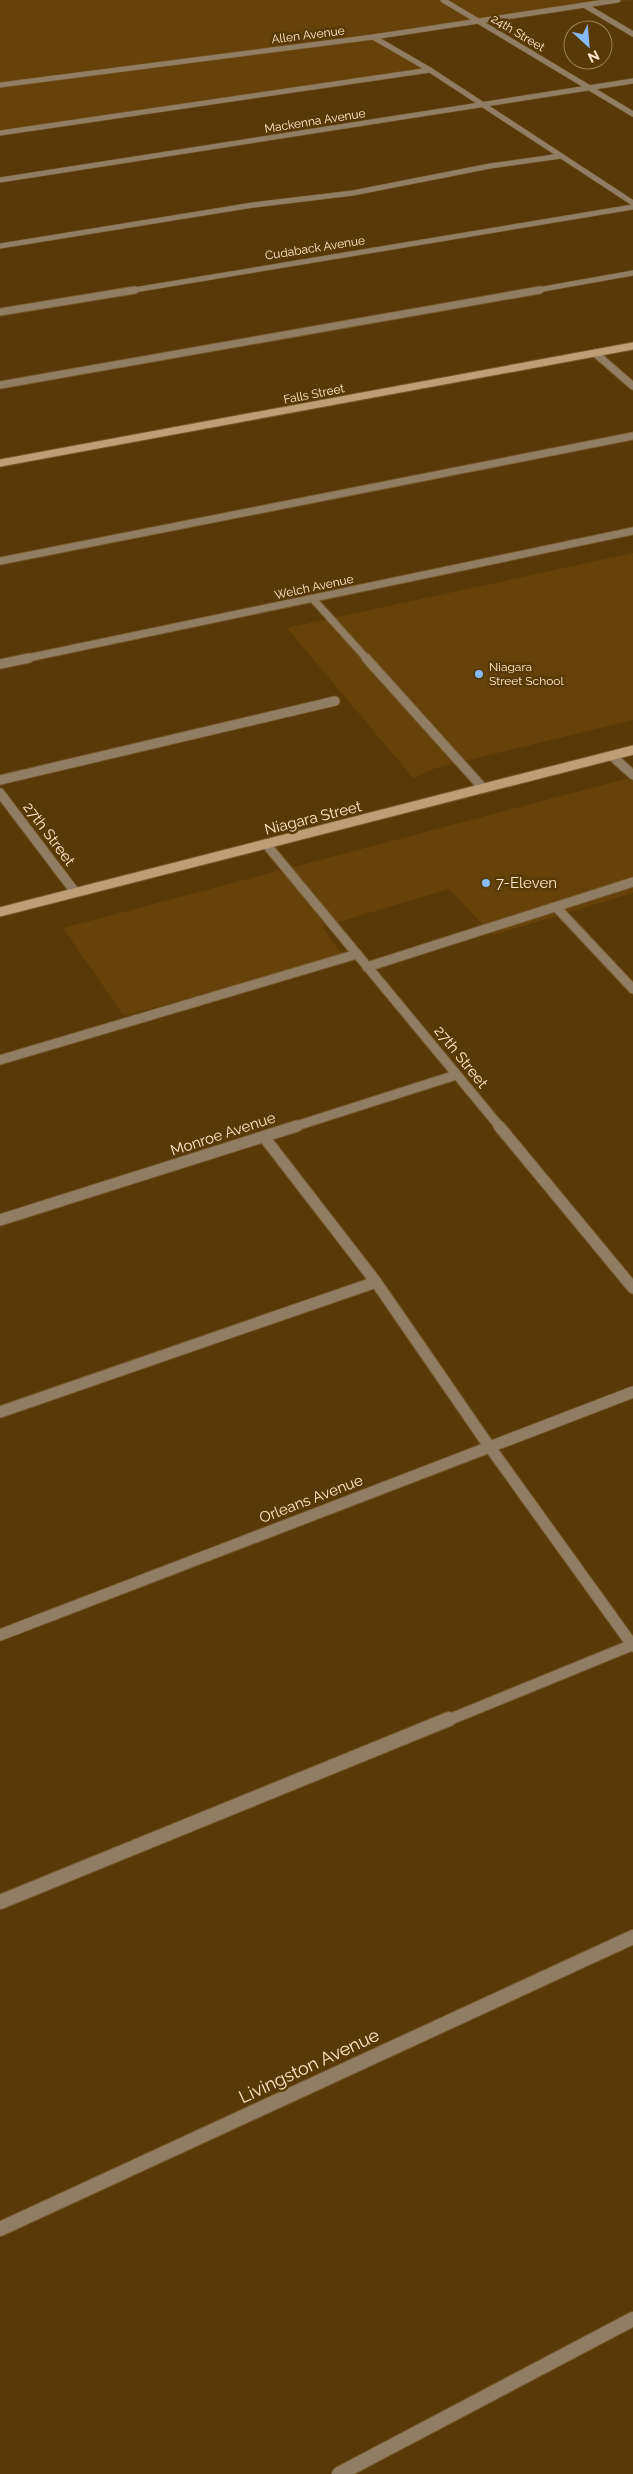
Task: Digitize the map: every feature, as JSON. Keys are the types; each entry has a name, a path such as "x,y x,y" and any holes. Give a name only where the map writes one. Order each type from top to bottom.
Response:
{"street":[{"name":"24th Street","path":"444,0 633,114"},
{"name":"Allen Avenue","path":"0,85 372,37 618,0"},
{"path":"584,5 633,34"},
{"path":"372,37 430,70 633,205"},
{"path":"0,133 430,70"},
{"name":"Mackenna Avenue","path":"0,180 484,106 633,81"},
{"path":"0,246 253,205 353,192 490,166 561,156"},
{"name":"Cudaback Avenue","path":"0,312 633,205"},
{"path":"0,386 633,273"},
{"name":"Falls Street","path":"0,463 633,346"},
{"path":"595,353 633,386"},
{"path":"0,561 633,436"},
{"name":"Welch Avenue","path":"0,664 633,531"},
{"path":"313,599 483,788"},
{"path":"0,780 335,702"},
{"name":"Niagara Street","path":"0,912 633,750"},
{"path":"612,756 633,775"},
{"name":"27th Street","path":"0,793 75,892"},
{"name":"27th Street","path":"266,844 633,1288"},
{"path":"367,967 633,882"},
{"path":"556,907 633,989"},
{"path":"0,1060 357,954"},
{"name":"Monroe Avenue","path":"0,1220 456,1075"},
{"path":"0,1902 633,1646 489,1446 376,1282 264,1137"},
{"path":"0,1412 376,1282"},
{"name":"Orleans Avenue","path":"0,1635 633,1392"},
{"name":"Livingston Avenue","path":"0,2229 633,1937"},
{"path":"339,2474 633,2319"}],"shaded area":[{"path":"0,0 633,0 383,38 428,71 0,135"},
{"name":"Niagara Street School","path":"633,553 633,720 436,768 413,778 287,628"},
{"path":"633,777 633,893 493,935 449,889 322,927 343,955 124,1016 63,928"}],"place":[{"name":"Niagara Street School","path":"479,674"},
{"name":"7-Eleven","path":"486,883"}]}
